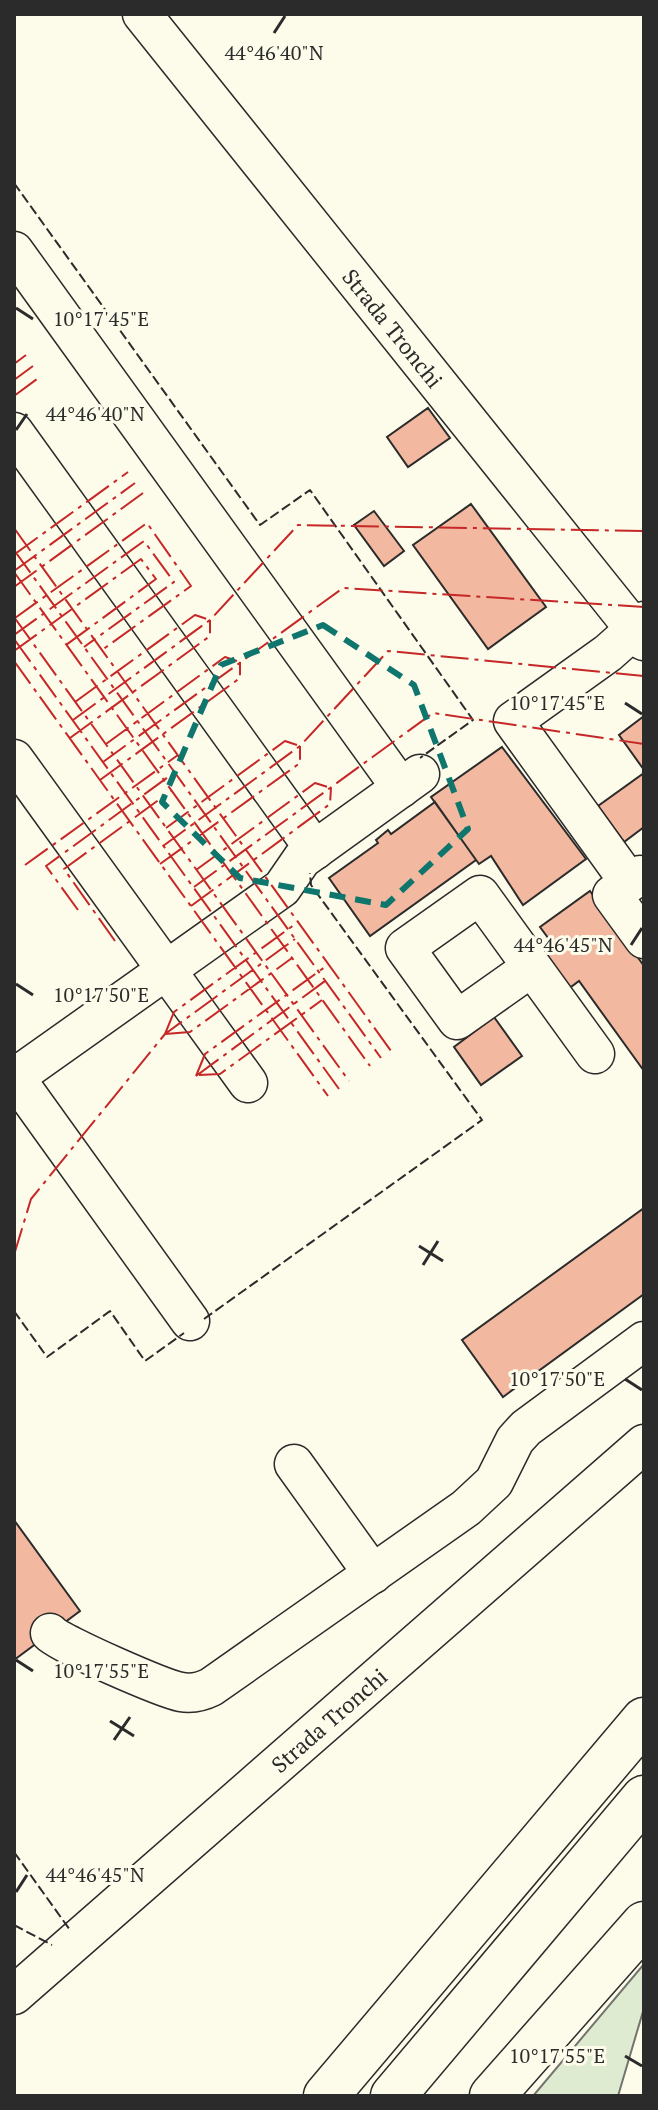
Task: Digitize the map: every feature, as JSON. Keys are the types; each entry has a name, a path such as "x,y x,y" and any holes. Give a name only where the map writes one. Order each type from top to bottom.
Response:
{"highway":[{"path":"326,2096 644,1720"},
{"path":"393,2096 644,1798"},
{"path":"492,2096 644,1924"}],"street":[{"name":"Strada Tronchi","path":"142,14 641,630"},
{"path":"14,251 26,294 411,781 315,850 296,866 282,888 14,1077 190,1321"},
{"path":"14,432 315,850"},
{"path":"641,630 513,721 636,877 612,895 644,939"},
{"path":"14,759 248,1083"},
{"path":"532,967 595,1054"},
{"path":"50,1633 68,1647 164,1686 196,1693 211,1687 482,1495 526,1428 644,1341"},
{"name":"Strada Tronchi","path":"16,1990 644,1444"},
{"path":"294,1464 373,1574"}],"highlighted area":[{"path":"323,625 414,685 468,829 386,905 240,878 162,802 221,665"}],"green space":[{"path":"644,1964 644,2008 618,2096 533,2096"}],"building":[{"path":"428,408 450,438 408,467 387,437"},
{"path":"471,504 546,607 488,649 413,545"},
{"path":"374,511 404,551 384,566 354,525"},
{"path":"644,716 644,770 619,735"},
{"path":"502,747 586,859 523,905 491,856 479,864 431,797"},
{"path":"644,773 644,827 624,842 598,806"},
{"path":"435,802 476,860 370,936 329,878 378,843 376,840 388,830 391,834"},
{"path":"590,891 644,966 644,1071 579,981 567,990 543,955 554,946 540,927"},
{"path":"494,1017 522,1056 481,1085 454,1047"},
{"path":"644,1208 644,1294 503,1397 462,1340"},
{"path":"14,1520 80,1611 14,1660"}],"fence":[{"path":"14,183 260,525 310,490 473,720 420,758"},
{"path":"204,1319 482,1120 311,885 310,873"},
{"path":"14,1311 47,1357 110,1311 145,1361 184,1333"},
{"path":"14,1852 70,1930"},
{"path":"14,1925 52,1945"}],"power":[{"path":"14,364 26,355"},
{"path":"14,380 33,366"},
{"path":"14,396 41,376"},
{"path":"15,554 128,472"},
{"path":"14,571 135,483"},
{"path":"14,587 143,493"},
{"path":"15,618 147,523 191,586 102,650"},
{"path":"73,720 210,620 298,525 644,531"},
{"path":"14,528 391,1051"},
{"path":"14,635 144,541 174,582 84,647"},
{"path":"14,550 381,1058"},
{"path":"14,651 141,559 156,579 66,645"},
{"path":"14,572 370,1066"},
{"path":"103,762 343,588 644,607"},
{"path":"75,702 195,615 210,620"},
{"path":"14,617 349,1081"},
{"path":"70,738 210,636 210,620"},
{"path":"14,639 339,1089"},
{"path":"163,846 300,746 388,651 644,676"},
{"path":"106,744 225,657 240,662"},
{"path":"14,661 328,1096"},
{"path":"100,780 240,678 240,662"},
{"path":"194,887 433,713 644,744"},
{"path":"166,828 285,741 300,746"},
{"path":"160,864 300,763 300,746"},
{"path":"25,865 178,755"},
{"path":"78,910 46,866 175,772"},
{"path":"196,870 315,783 331,788"},
{"path":"191,906 330,804 331,788"},
{"path":"115,941 64,869 171,791"},
{"path":"165,1034 174,1012 298,922"},
{"path":"14,1255 31,1199 165,1034 295,939"},
{"path":"165,1034 190,1032 292,958"},
{"path":"196,1076 205,1054 329,964"},
{"path":"196,1076 325,981"},
{"path":"199,1075 220,1074 322,1000"}]}
